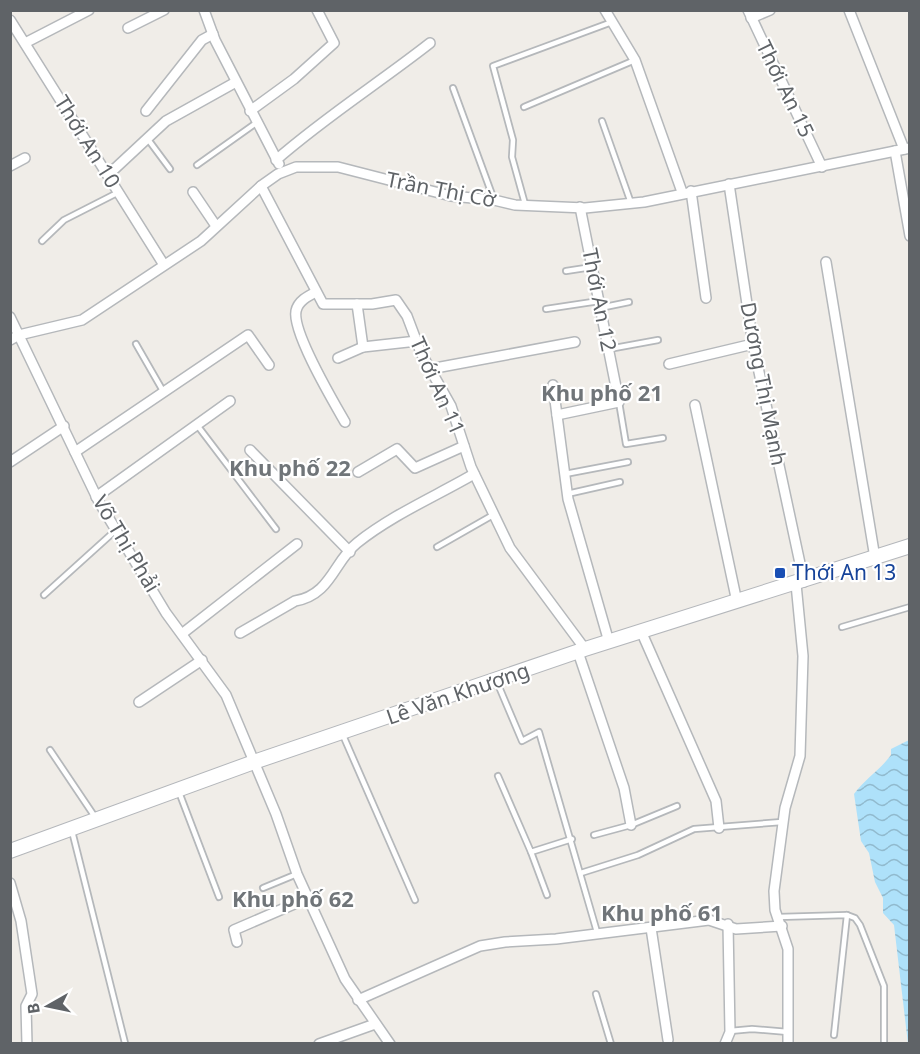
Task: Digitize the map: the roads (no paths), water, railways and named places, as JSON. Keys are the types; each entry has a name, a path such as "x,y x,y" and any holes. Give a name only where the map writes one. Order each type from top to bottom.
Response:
{"main road":[{"name":"Lê Văn Khương","path":"10,851 254,762 581,651 800,583 909,546"}],"street":[{"path":"25,43 89,10"},
{"path":"128,28 164,10"},
{"path":"204,10 250,111 283,172"},
{"path":"250,111 294,79 334,43 317,10"},
{"path":"605,10 635,60 686,192 706,298"},
{"path":"749,14 770,10"},
{"path":"849,10 903,150 909,236"},
{"name":"Thới An 15","path":"749,14 822,167"},
{"name":"Thới An 10","path":"10,20 164,265"},
{"path":"146,111 202,40 213,34"},
{"path":"276,160 334,112 380,83 430,43"},
{"path":"108,175 166,120 236,82"},
{"name":"Trần Thị Cờ","path":"15,337 82,320 201,241 261,186 296,166 338,167 417,190 451,196 526,205 580,207 631,203 903,150"},
{"path":"10,166 25,158"},
{"name":"Dương Thị Mạnh","path":"729,184 753,344 800,583 803,656 803,718 800,756 784,822 774,891 788,949 788,1044"},
{"path":"261,186 316,292 300,302 296,316 313,362 345,422"},
{"path":"193,192 216,226"},
{"name":"Thới An 12","path":"580,207 619,402"},
{"path":"826,262 875,558"},
{"name":"Thới An 11","path":"316,292 323,304 357,304 396,300 451,406 474,474 510,548 581,651 624,788 631,825"},
{"path":"357,304 363,348"},
{"name":"Võ Thị Phải","path":"10,317 15,337 64,426 96,497 166,613 183,633 226,695 297,874 345,979 390,1044"},
{"path":"75,452 248,334 269,365"},
{"path":"338,358 363,348 417,341"},
{"path":"430,369 575,342"},
{"path":"669,364 753,344"},
{"path":"554,385 567,494 609,642"},
{"path":"96,497 230,401"},
{"path":"557,415 619,402"},
{"path":"695,405 737,602"},
{"path":"10,462 64,426"},
{"path":"358,472 394,449 399,450 415,468 464,446"},
{"path":"250,450 350,552"},
{"path":"240,633 289,604 304,600 330,580 356,544 396,518 474,474"},
{"path":"183,633 297,544"},
{"path":"641,631 712,790 716,801 719,828"},
{"path":"139,702 202,660"},
{"path":"10,883 21,921 32,994 26,1006 27,1044"},
{"path":"237,942 234,930 308,898"},
{"path":"358,1000 480,946 709,920 728,924 736,929 780,921"},
{"path":"725,1044 730,1031 728,924"},
{"path":"651,928 669,1040"},
{"path":"319,1044 375,1024"}],"lane":[{"path":"526,205 512,157 513,140 493,66 612,22"},
{"path":"524,107 635,60"},
{"path":"453,88 494,200"},
{"path":"602,121 631,203"},
{"path":"197,165 256,123"},
{"path":"147,138 170,169"},
{"path":"42,241 64,220 119,192"},
{"path":"566,271 592,267"},
{"path":"546,309 629,302"},
{"path":"609,349 658,340"},
{"path":"136,344 163,392"},
{"path":"619,402 626,444 663,438"},
{"path":"197,425 276,529"},
{"path":"565,474 628,462"},
{"path":"567,494 620,482"},
{"path":"437,547 493,515"},
{"path":"44,595 116,530"},
{"path":"842,627 909,607"},
{"path":"496,681 522,741 539,732 572,839 597,932"},
{"path":"342,734 415,900"},
{"path":"50,750 96,819"},
{"path":"498,776 548,895"},
{"path":"178,790 219,897"},
{"path":"594,835 631,825 676,806"},
{"path":"581,873 639,855 694,829 719,828 734,824 784,822"},
{"path":"71,829 125,1043"},
{"path":"531,852 572,839"},
{"path":"263,888 297,874"},
{"path":"834,1035 847,915"},
{"path":"780,921 847,915 855,918 881,974 884,986 884,1044"},
{"path":"596,994 611,1044"},
{"path":"730,1031 752,1029 788,1032"}],"water":[{"path":"909,740 910,1043 908,1044 894,925 883,913 883,898 875,882 869,853 861,841 854,794 887,760 891,755 891,749"}],"place":[{"name":"Thới An 13","path":"780,573"}],"district":[{"name":"Khu phố 21","path":"602,393"},
{"name":"Khu phố 22","path":"290,468"},
{"name":"Khu phố 62","path":"293,899"},
{"name":"Khu phố 61","path":"662,913"}]}
